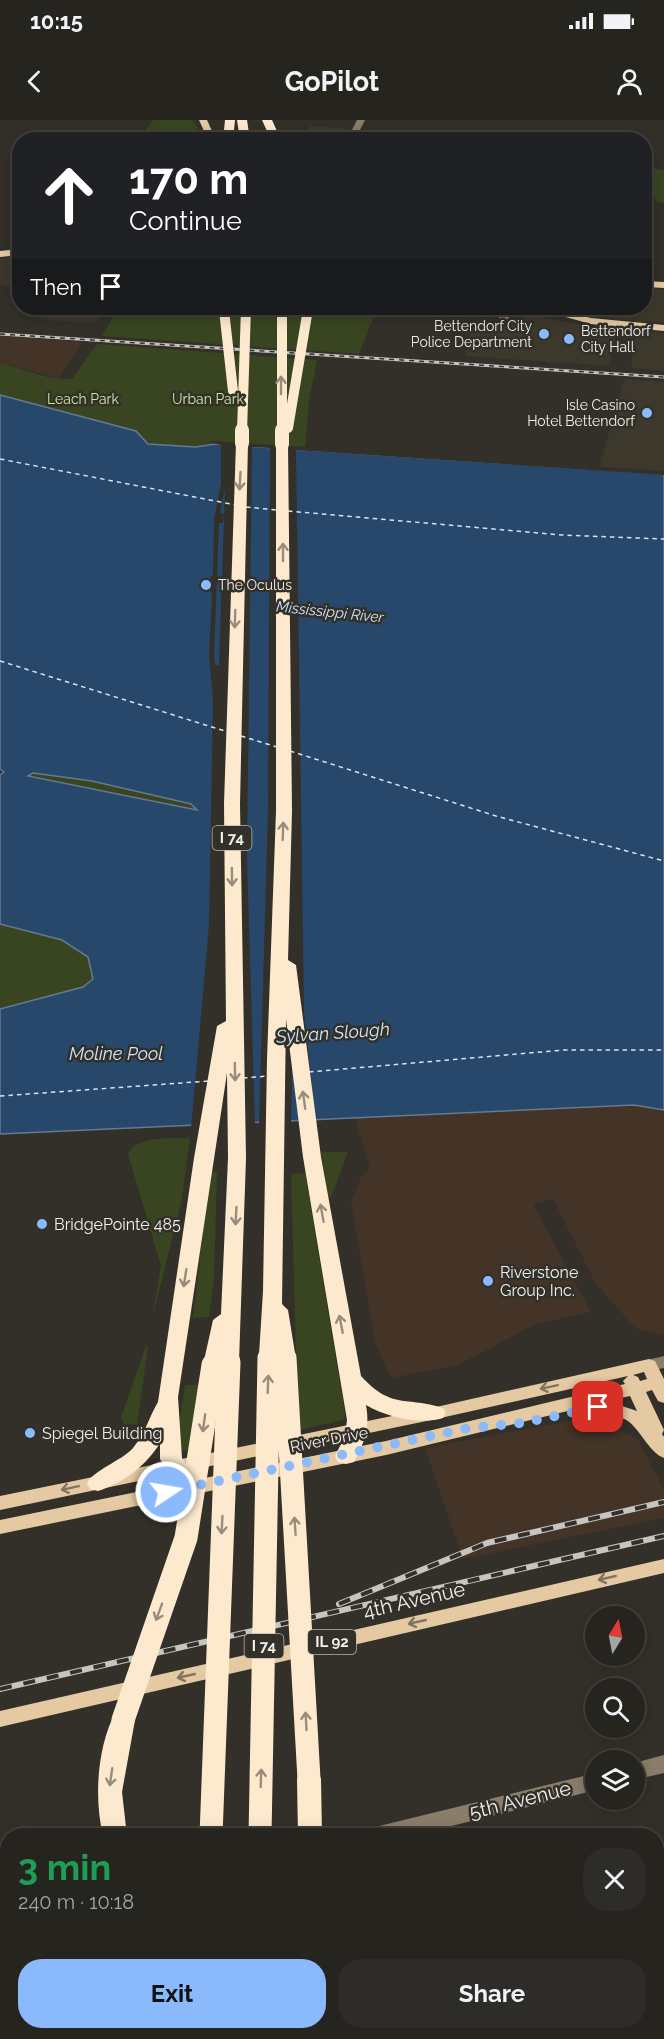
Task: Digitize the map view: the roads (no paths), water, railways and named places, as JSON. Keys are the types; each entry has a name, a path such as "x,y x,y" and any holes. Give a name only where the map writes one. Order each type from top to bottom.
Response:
{"highway":[{"path":"225,315 231,360 234,419 242,443"},
{"name":"I 74","path":"221,1364 232,1293 237,1158 233,989 232,770 246,315"},
{"path":"282,315 284,811 273,1291 309,1779 310,1828"},
{"path":"282,444 292,412 307,315"},
{"path":"280,931 288,966 312,1157 351,1379 357,1429 346,1455"},
{"path":"98,1483 129,1466 147,1449 158,1427 168,1397 203,1158 233,989"},
{"name":"I 74","path":"260,1828 277,1354"},
{"path":"114,1828 109,1798 123,1720 186,1538 221,1364"},
{"path":"211,1828 221,1364"},
{"path":"351,1379 370,1399 382,1406 403,1411 436,1413"},
{"path":"168,1397 170,1448 175,1467 189,1487"}],"main road":[{"path":"197,120 205,123"},
{"path":"563,315 624,325 664,328"},
{"path":"656,1364 662,1387"},
{"name":"River Drive","path":"0,1503 436,1413 656,1364"},
{"path":"627,1370 664,1450"},
{"name":"River Drive","path":"0,1527 346,1455 636,1388 662,1387"},
{"path":"469,1428 522,1423 605,1407 627,1411 637,1417 664,1450"},
{"name":"4th Avenue","path":"0,1719 664,1566"}],"street":[{"path":"645,1769 664,1764"},
{"name":"5th Avenue","path":"407,1828 585,1784"}],"water":[{"path":"0,395 136,431 148,444 196,447 215,444 664,474 664,1110 634,1105 0,1134 0,1009 83,987 93,979 88,957 62,940 0,924 0,775 4,772 0,769","holes":["33,773 92,781 191,804 197,810 28,776"]}],"railway":[{"path":"0,334 664,377"},
{"path":"339,1604 487,1543 664,1502"},
{"path":"0,1689 664,1536"}],"place":[{"name":"Bettendorf City Police Department","path":"544,334"},
{"name":"Bettendorf City Hall","path":"569,339"},
{"name":"Isle Casino Hotel Bettendorf","path":"647,413"},
{"name":"The Oculus","path":"206,585"},
{"name":"BridgePointe 485","path":"42,1224"},
{"name":"Riverstone Group Inc.","path":"488,1281"},
{"name":"Spiegel Building","path":"30,1433"}],"park label":[{"name":"Leach Park","path":"83,399"},
{"name":"Urban Park","path":"208,399"}],"water label":[{"name":"Mississippi River","path":"330,612"},
{"name":"Sylvan Slough","path":"333,1033"},
{"name":"Moline Pool","path":"116,1054"}]}
